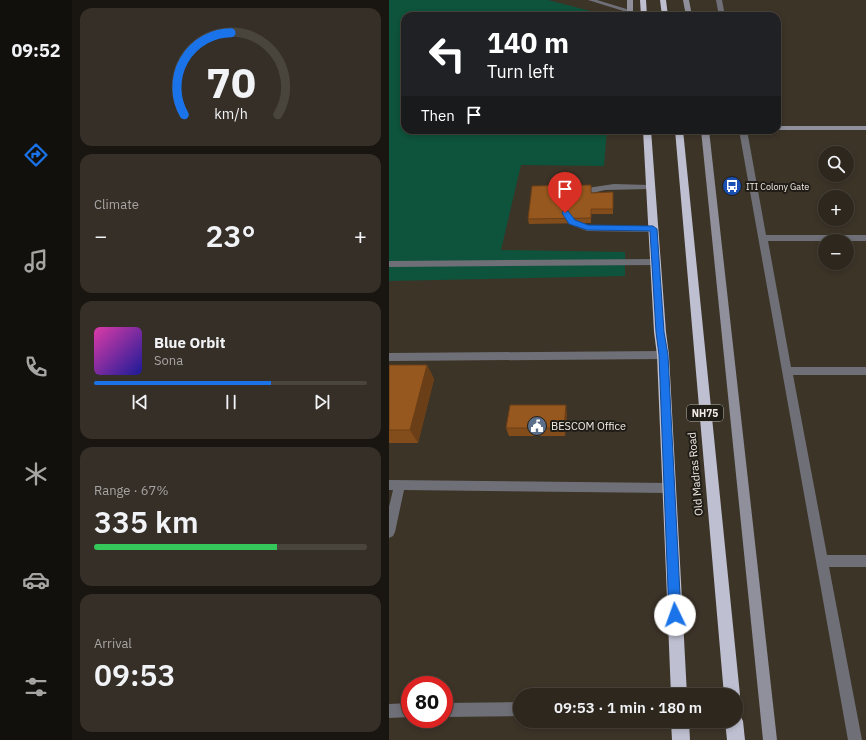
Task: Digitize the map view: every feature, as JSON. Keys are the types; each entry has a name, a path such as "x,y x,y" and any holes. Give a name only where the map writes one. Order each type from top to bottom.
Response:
{"highway":[{"path":"643,0 644,12"},
{"path":"663,0 664,12"},
{"path":"647,134 655,262 663,355 679,688"},
{"name":"Old Madras Road","path":"679,134 731,688"},
{"path":"680,728 681,740"},
{"path":"735,728 736,740"}],"street":[{"path":"591,0 627,12"},
{"path":"630,0 630,12"},
{"path":"686,0 688,12"},
{"path":"719,0 721,12"},
{"path":"781,128 866,128"},
{"path":"705,134 770,740"},
{"path":"744,134 855,740"},
{"path":"650,187 606,187 589,189 574,196 565,213 572,222 587,228 653,229"},
{"path":"763,238 866,238"},
{"path":"389,264 655,262"},
{"path":"389,357 663,355"},
{"path":"787,371 866,372"},
{"path":"389,532 395,485 669,488"},
{"path":"822,561 866,561"},
{"path":"453,710 513,709"},
{"path":"389,710 401,710"}],"green space":[{"path":"389,0 548,0 594,12 401,12 401,134 607,134 604,166 521,165 501,250 625,252 625,276 389,281"}],"building":[{"path":"591,185 591,193 613,192 613,209 591,209 591,218 528,219 532,186"},
{"path":"389,365 427,365 410,430 389,430"},
{"path":"510,405 566,405 564,428 506,428"}],"place":[{"name":"ITI Colony Gate","path":"732,186"},
{"name":"BESCOM Office","path":"537,426"}],"route":[{"path":"565,213 572,222 587,228 653,229 663,355 675,615"}]}
